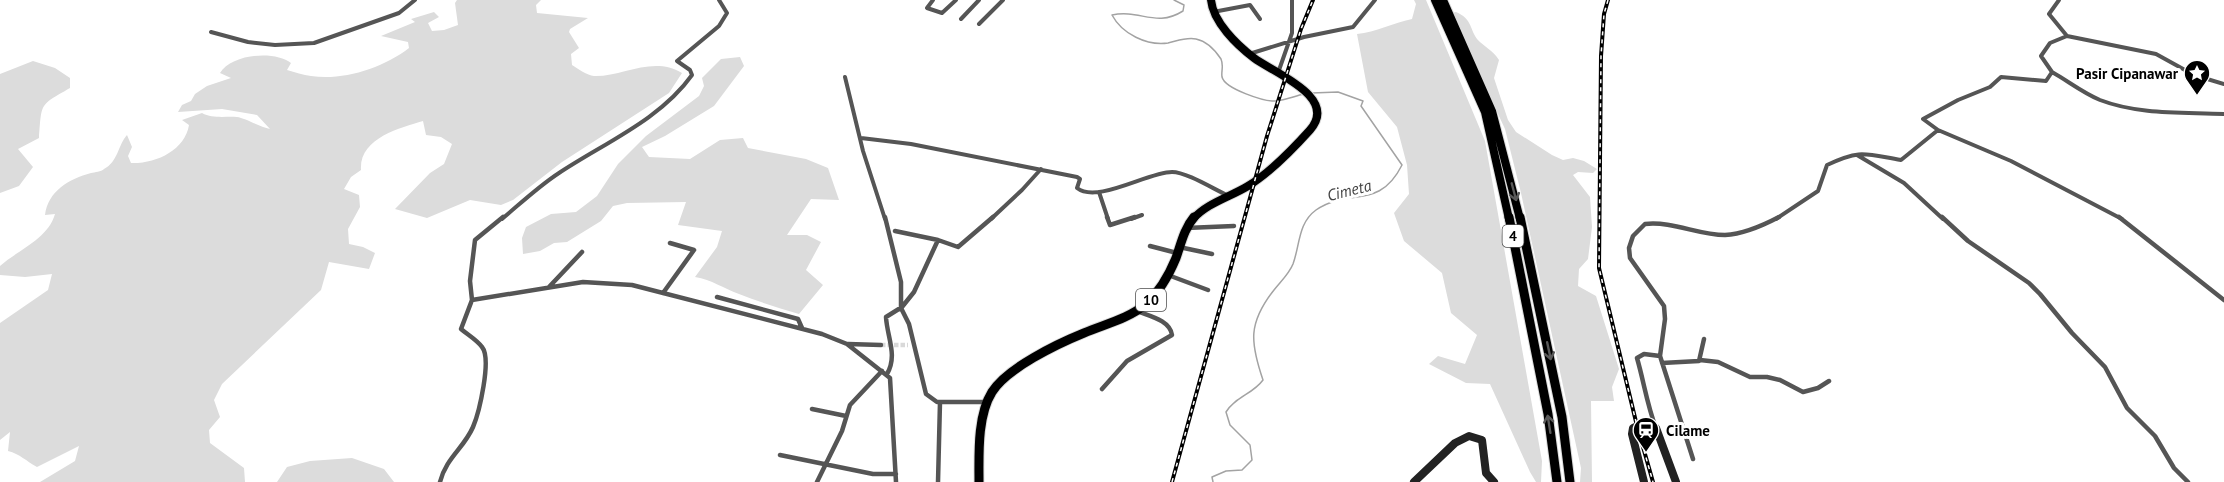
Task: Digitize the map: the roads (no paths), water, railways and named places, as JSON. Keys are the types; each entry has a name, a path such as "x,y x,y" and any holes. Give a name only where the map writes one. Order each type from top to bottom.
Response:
{"highway":[{"name":"10","path":"979,482 984,418 991,394 1004,380 1045,353 1082,334 1137,311 1152,298 1168,275 1186,228 1204,209 1265,173 1313,126 1318,114 1311,98 1300,87 1249,54 1213,12 1210,0"},
{"name":"4","path":"1435,0 1485,112 1523,280 1548,414 1557,482"},
{"name":"4","path":"1443,0 1492,111 1516,200 1562,417 1570,482"}],"street":[{"path":"211,32 257,43 314,43 399,13 415,0"},
{"path":"440,482 444,467 473,428 487,368 487,357 483,347 461,329 472,300 472,249 477,236 557,174 665,105 692,75 690,70 677,61 679,57 723,22 727,13 718,0"},
{"path":"933,0 927,8 942,13 956,0"},
{"path":"961,19 979,0"},
{"path":"979,24 1003,0"},
{"path":"1278,73 1289,41 1294,15 1293,0"},
{"path":"1249,54 1289,41 1353,27 1375,0"},
{"path":"2059,0 2049,14 2067,36"},
{"path":"1213,12 1250,5 1260,19"},
{"path":"2224,84 2194,75 2161,56 2067,36 2050,43 2041,56 2052,72 2084,93 2102,101 2134,110 2224,114"},
{"path":"2052,72 2043,82 2001,77 1990,87 1924,116 1923,119 1938,130 2011,162 2121,218 2224,300"},
{"path":"845,77 863,151 883,210 901,282 901,308 909,324 911,345 926,394 940,402 989,402"},
{"path":"1693,459 1670,394 1660,356 1659,350 1664,329 1663,305 1633,265 1629,252 1630,245 1640,228 1645,224 1656,223 1713,234 1740,234 1759,226 1808,198 1820,187 1827,165 1854,153 1902,160 1938,130"},
{"path":"861,138 911,144 1079,178 1077,188 1080,192 1099,192 1172,172 1229,196"},
{"path":"1854,153 1904,183 1968,241 2040,294 2072,333 2105,367 2127,408 2145,424 2174,468 2188,482"},
{"path":"895,231 938,240 958,247 1031,183 1041,169"},
{"path":"1099,192 1106,208 1109,225 1142,215"},
{"path":"1186,228 1198,228 1218,223 1234,226"},
{"path":"817,482 842,431 853,400 884,372 891,369 893,353 886,319 901,308 918,284 938,240"},
{"path":"663,293 694,250 670,243"},
{"path":"1150,246 1212,254"},
{"path":"549,287 582,252"},
{"path":"1168,275 1208,290"},
{"path":"472,300 549,287 601,282 632,285 802,328 847,344 890,378 896,482"},
{"path":"717,297 798,319 802,328"},
{"path":"1102,389 1127,361 1172,334 1171,329 1162,322 1137,311"},
{"path":"1700,360 1704,339"},
{"path":"847,344 881,345"},
{"path":"1660,356 1644,354 1637,358 1646,389 1647,406 1676,482"},
{"path":"1662,363 1711,359 1747,376 1771,377 1803,393 1810,392 1829,381"},
{"path":"938,482 940,402"},
{"path":"812,410 846,416"},
{"path":"1644,482 1632,430 1637,426 1656,428"},
{"path":"1414,482 1455,443 1469,436 1482,440 1486,473 1494,482"},
{"path":"780,455 873,474 896,474"}],"waterway":[{"name":"Cimeta","path":"1174,0 1184,5 1183,11 1173,16 1156,18 1131,14 1112,15 1116,22 1129,33 1152,43 1200,40 1213,49 1221,59 1222,77 1225,82 1246,94 1276,101 1304,94"},
{"name":"Cimeta","path":"1213,482 1212,477 1226,471 1242,470 1252,460 1250,445 1230,425 1226,412 1263,380 1254,344 1256,323 1259,313 1291,268 1306,221 1316,210 1328,203 1363,196 1384,188 1402,165 1361,106 1363,101 1338,92 1312,93"}],"tunnel":[{"path":"881,345 908,345"}],"railway":[{"path":"1172,482 1267,136 1301,29 1313,0"},
{"path":"1608,0 1604,14 1601,56 1599,268 1637,426 1653,482"}],"place":[{"name":"Pasir Cipanawar","path":"2197,96"},
{"name":"Cilame","path":"1646,453"}]}
